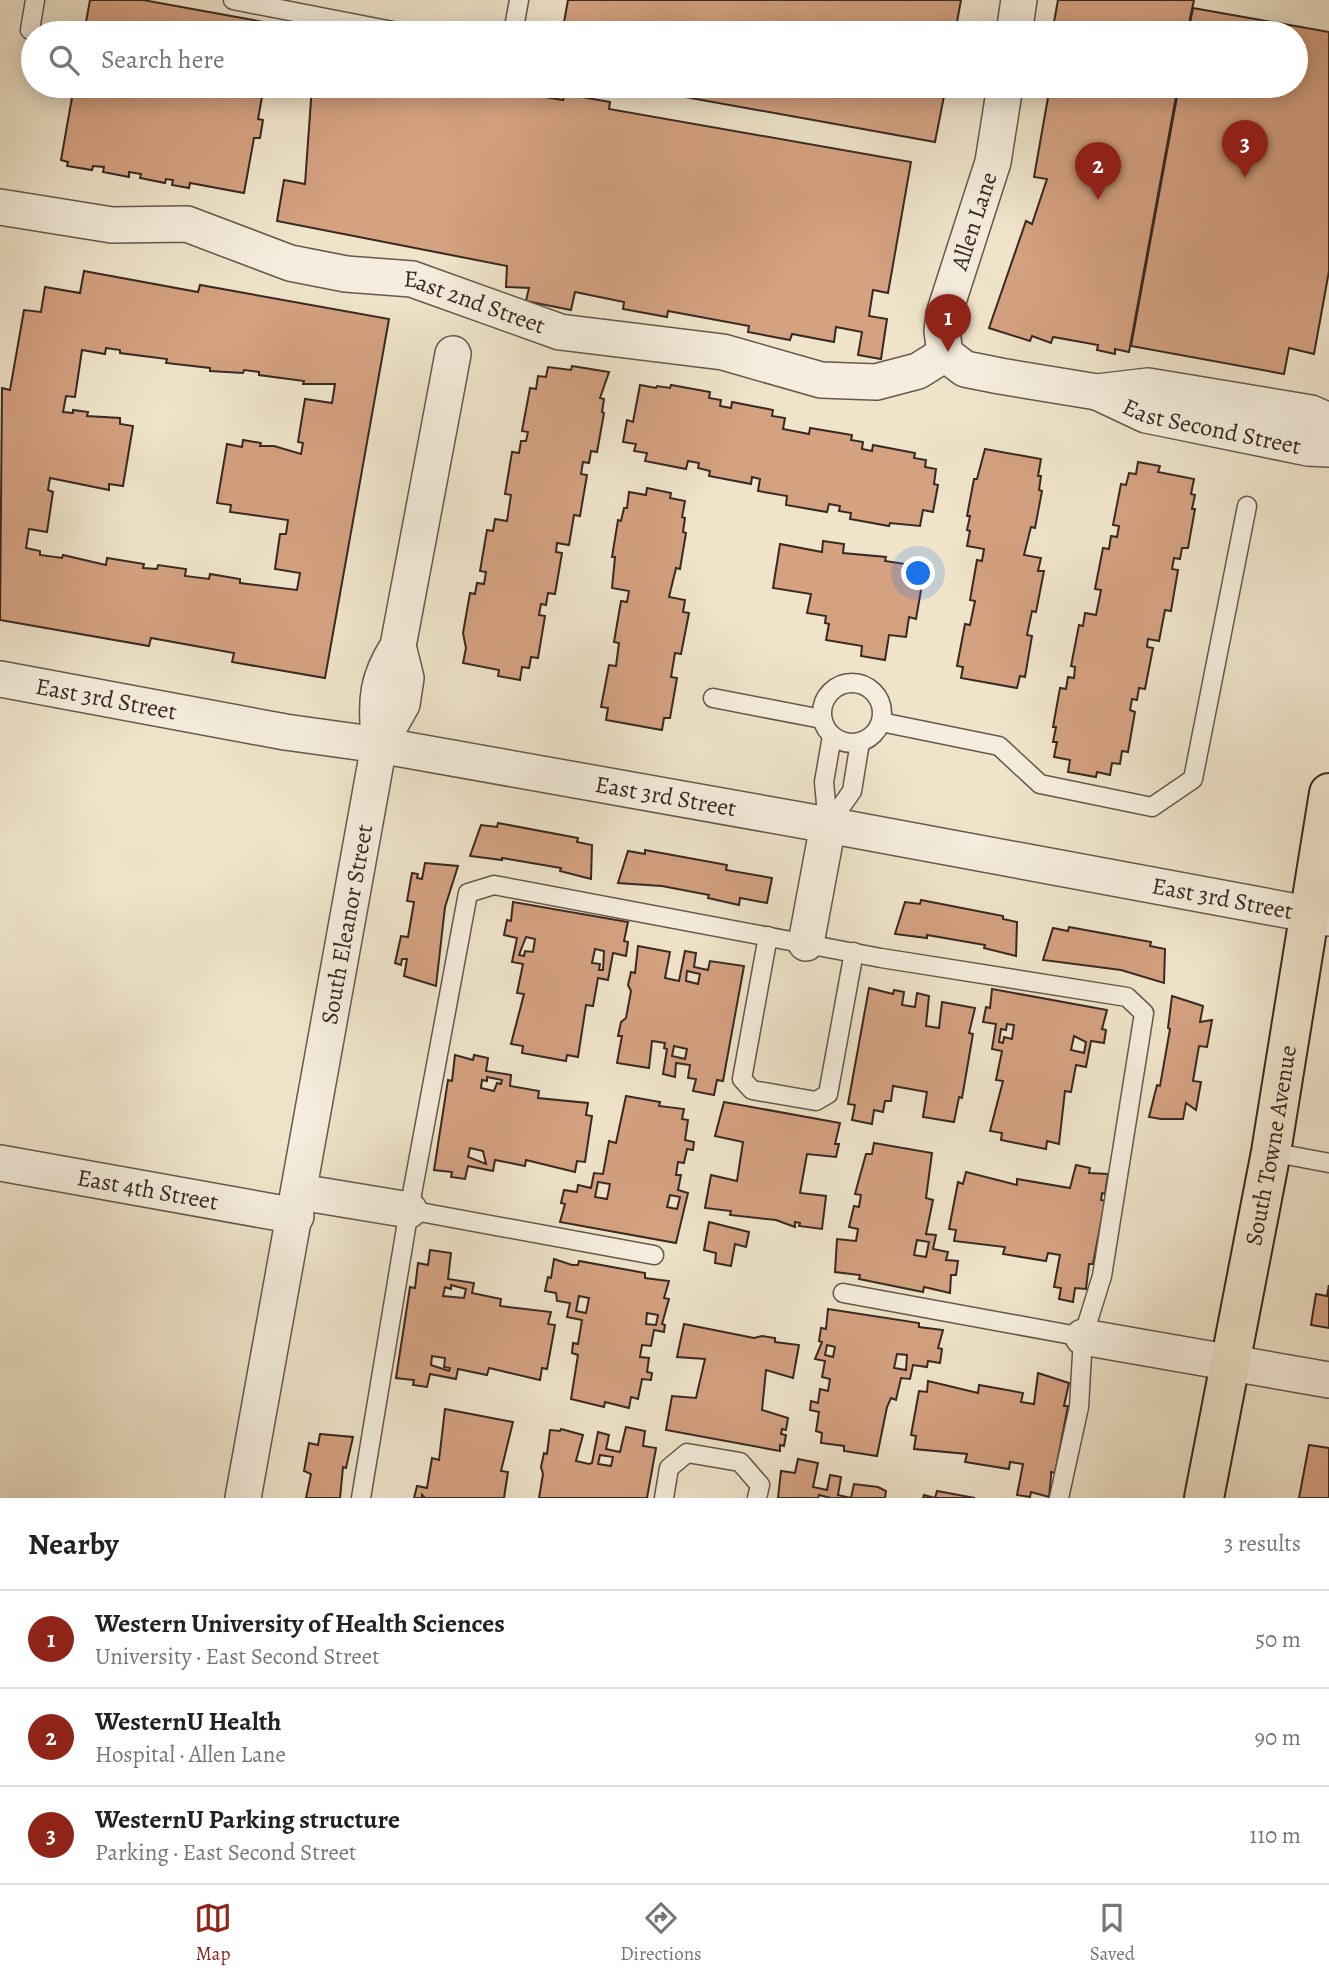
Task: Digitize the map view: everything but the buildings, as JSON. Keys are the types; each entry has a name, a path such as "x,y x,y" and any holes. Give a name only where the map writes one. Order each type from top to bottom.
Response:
{"main road":[{"name":"South Towne Avenue","path":"1205,1498 1229,1361 1318,916 1329,793"}],"street":[{"path":"1016,21 1019,0"},
{"name":"Allen Lane","path":"945,354 942,331 944,314 993,162 1003,98"},
{"name":"East 2nd Street","path":"1,212 112,225 187,224 290,263 346,274 412,279 560,332 723,352 821,380 876,382 918,371 945,354"},
{"name":"South Eleanor Street","path":"243,1498 379,744 401,704 407,678 398,646 453,354"},
{"name":"East Second Street","path":"945,354 965,369 1097,392 1146,415 1308,448 1329,449"},
{"name":"East Second Street","path":"1097,392 1148,386 1311,412 1329,421"},
{"name":"East 3rd Street","path":"0,679 285,732 379,744 1318,916"},
{"path":"806,943 828,825"},
{"name":"East 4th Street","path":"0,1163 298,1204 409,1210"},
{"path":"1083,1337 1329,1380"}],"lane":[{"path":"32,21 35,0"},
{"path":"233,0 341,21"},
{"path":"515,21 519,0"},
{"path":"881,722 999,746 1040,785 1152,807 1193,779 1247,506"},
{"path":"859,683 876,694 883,713 881,722 870,738 851,743 832,736 822,719 822,709 831,691 839,685 859,683"},
{"path":"713,698 822,719"},
{"path":"828,825 824,782 832,736"},
{"path":"828,825 852,791 860,742"},
{"path":"361,1498 409,1210 468,893 494,885 853,952 1128,997 1144,1013 1102,1276 1083,1337 1079,1407 1059,1498"},
{"path":"768,936 742,1079 752,1090 816,1101 828,1094 853,952"},
{"path":"1271,1152 1329,1163"},
{"path":"409,1210 654,1255"},
{"path":"843,1293 1083,1337"},
{"path":"664,1498 669,1468 687,1453 740,1462 760,1485 757,1498"}],"place":[{"name":"WesternU Parking structure","path":"1245,178"},
{"name":"WesternU Health","path":"1098,200"},
{"name":"Western University of Health Sciences","path":"948,352"}]}
